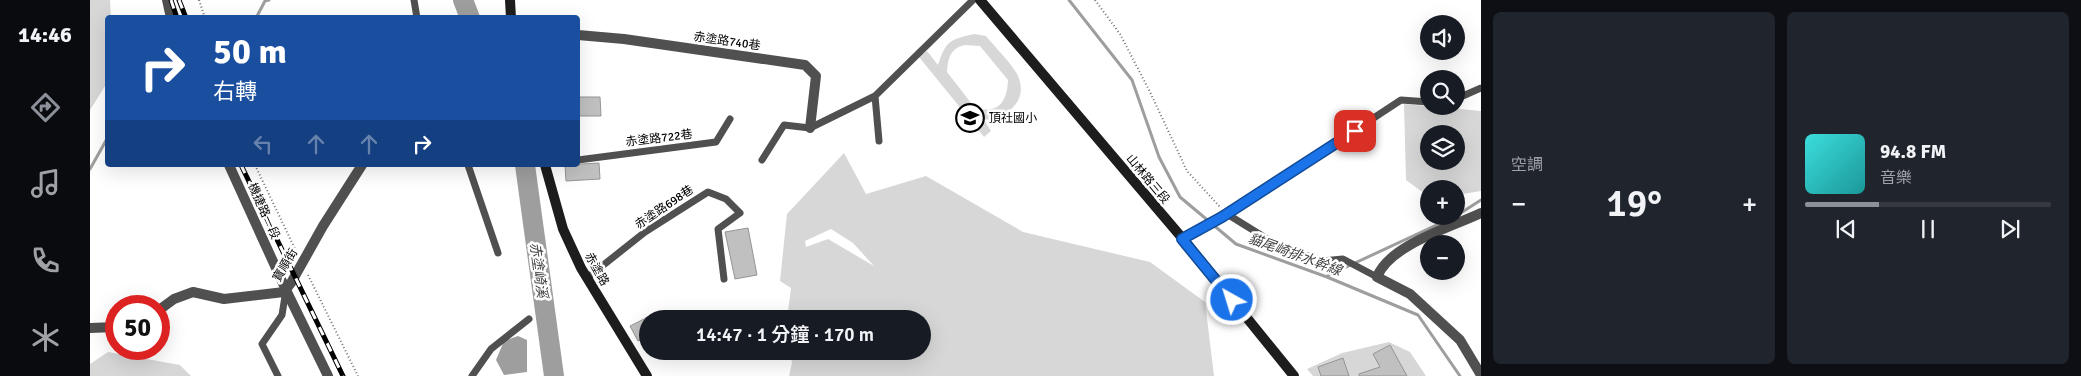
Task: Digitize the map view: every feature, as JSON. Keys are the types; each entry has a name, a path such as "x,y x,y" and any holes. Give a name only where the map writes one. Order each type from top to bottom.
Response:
{"main road":[{"path":"510,0 511,15"},
{"name":"山林路三段","path":"980,0 1182,239 1294,376"},
{"name":"赤塗路","path":"545,167 563,229 587,278 647,376"}],"street":[{"path":"167,0 170,15"},
{"name":"赤塗路740巷","path":"580,35 624,39 805,64 816,76 810,128"},
{"name":"機捷路一段","path":"230,167 328,376"},
{"name":"寶順街","path":"170,302 193,292 224,299 284,292 361,167"},
{"path":"1481,213 1403,249 1380,268 1377,277 1410,294 1460,340 1481,375"},
{"path":"90,328 105,327"}],"lane":[{"path":"414,0 416,15"},
{"path":"762,160 784,125 810,128 875,96 973,0"},
{"path":"1465,94 1481,88"},
{"path":"875,96 879,141"},
{"path":"1182,239 1218,220 1401,100 1420,101"},
{"name":"赤塗路722巷","path":"580,160 716,142 730,119"},
{"path":"469,167 498,253"},
{"name":"赤塗路698巷","path":"587,278 646,232 708,192 726,199 740,213 718,229 724,279"},
{"path":"1227,214 1277,245 1322,261 1343,259 1377,277"},
{"path":"278,376 262,344 282,315 286,290"},
{"path":"472,376 491,349 529,319"}],"path":[{"path":"199,0 204,15"},
{"path":"1095,0 1120,34 1187,171 1227,214"}],"shaded area":[{"path":"90,0 110,0 111,15 105,15 105,86 90,110"},
{"path":"974,34 986,36 1012,67 1021,85 1018,101 1013,107 1000,116 984,120 991,131 984,137 919,57 927,51 938,65 946,46 954,40","holes":["965,45 980,46 1008,80 1006,94 996,108 975,108 947,72 949,59 953,51"]},
{"path":"1404,104 1420,105 1420,115 1465,115 1465,110 1481,111 1481,191 1465,194 1465,180 1420,180 1420,190 1406,180"},
{"path":"844,153 866,194 926,176 1023,232 1150,262 1205,302 1214,376 789,376 792,360 931,360 931,310 788,310 791,288 780,281 787,214","holes":["831,229 853,243 874,266 828,239 806,247 805,241"]},
{"path":"518,336 527,340 527,372 504,375 496,360 504,341"},
{"path":"1389,342 1410,352 1426,376 1313,376 1307,369 1342,353"},
{"path":"105,354 105,360 152,360 180,365 191,376 90,376 90,364"}],"building":[{"path":"580,97 600,97 601,116 580,116"},
{"path":"599,163 600,179 566,181 565,167 580,167 580,164"},
{"path":"748,228 757,275 735,279 725,232"},
{"path":"639,322 639,340 638,341 630,326"},
{"path":"1390,345 1407,376 1359,376 1359,374 1380,367 1373,354"},
{"path":"1343,358 1349,376 1321,376 1318,367"}],"waterway":[{"path":"258,15 265,1 269,0"},
{"name":"赤塗崎溪","path":"463,0 469,15"},
{"name":"貓尾崎排水幹線","path":"1069,0 1132,80 1159,157 1180,197 1236,244 1327,277 1418,315 1460,376"},
{"path":"90,169 105,142"},
{"name":"赤塗崎溪","path":"525,167 554,376"},
{"path":"1465,210 1481,200"},
{"path":"1327,276 1437,225"}],"railway":[{"path":"171,0 176,15"},
{"path":"179,0 185,15"},
{"path":"242,167 343,376"}],"place":[{"name":"頂社國小","path":"970,118"}],"route":[{"path":"1232,300 1182,239 1222,217 1355,131"}]}
